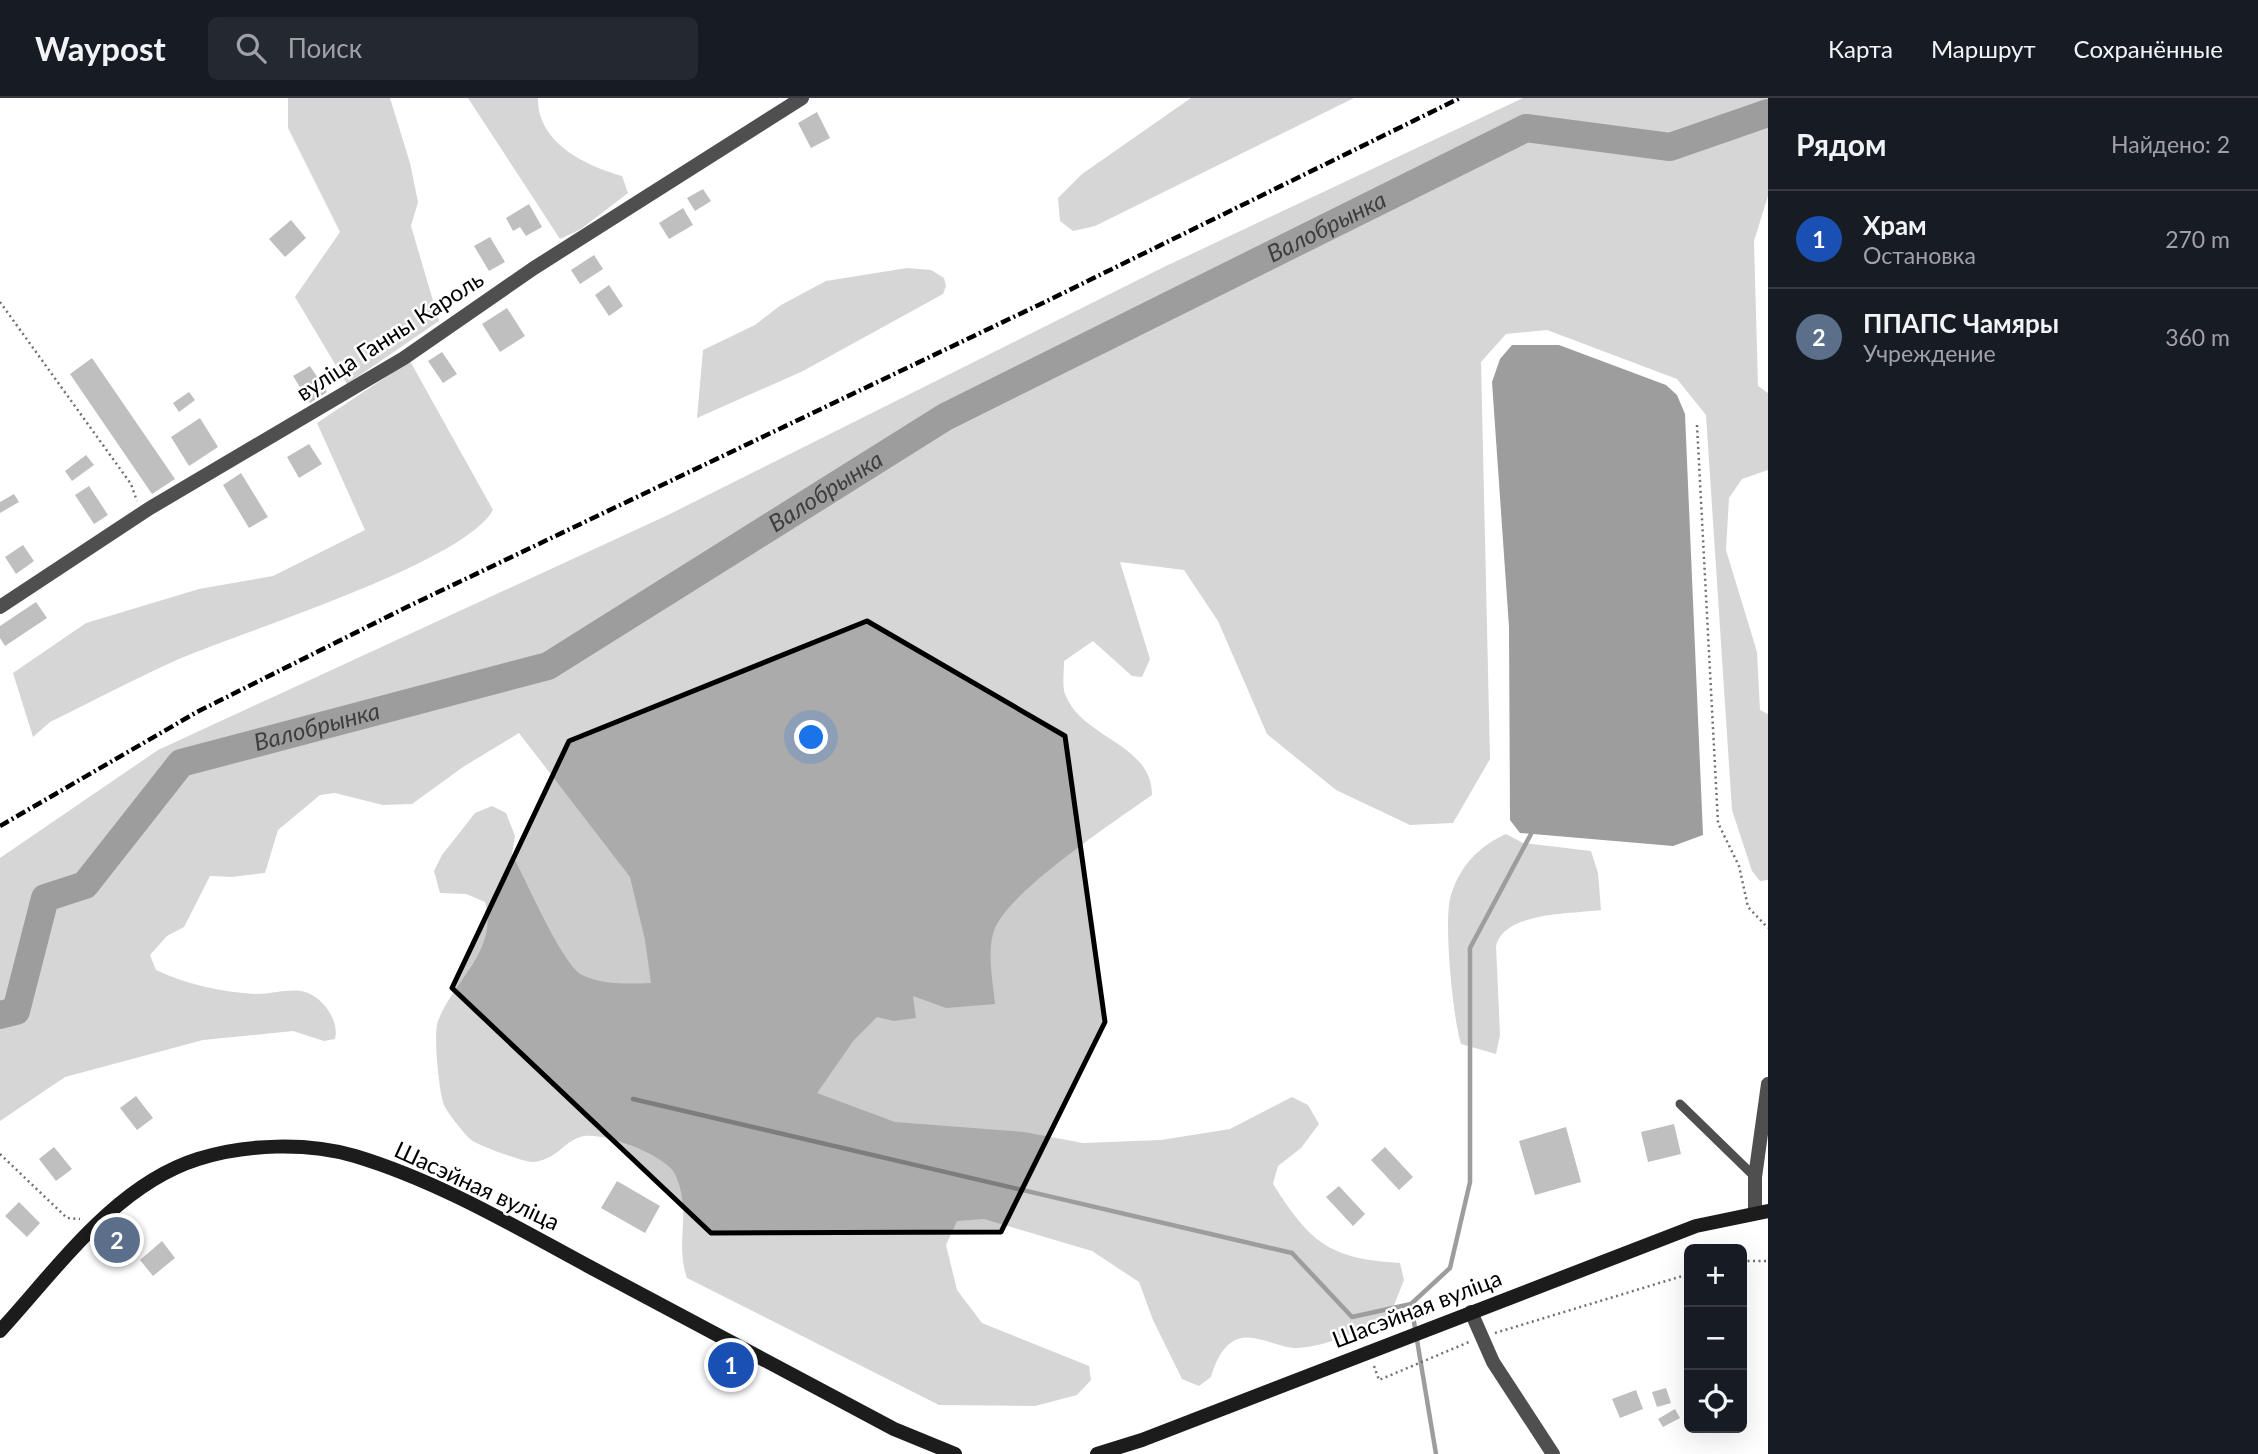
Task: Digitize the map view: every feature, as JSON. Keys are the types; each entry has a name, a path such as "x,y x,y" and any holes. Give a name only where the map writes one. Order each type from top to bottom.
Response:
{"main road":[{"name":"Шасэйная вуліца","path":"0,1331 101,1221 163,1174 197,1159 234,1150 268,1147 312,1149 353,1156 479,1207 894,1429 954,1454"},
{"name":"Шасэйная вуліца","path":"1097,1454 1142,1440 1696,1226 1762,1212"}],"street":[{"name":"вуліца Ганны Кароль","path":"0,607 142,513 404,358 534,268 802,98"},
{"path":"1762,1212 1755,1177 1768,1084"},
{"path":"1468,1313 1480,1337 1553,1454"}],"lane":[{"path":"1680,1104 1755,1177"}],"path":[{"path":"0,302 131,485 142,513"},
{"path":"1697,425 1717,814 1739,866 1748,907 1768,928"},
{"path":"0,1154 67,1218 101,1221"},
{"path":"526,1211 558,1228"},
{"path":"1747,1261 1768,1261"},
{"path":"1369,1353 1379,1380 1480,1337 1684,1276"},
{"path":"713,1354 745,1373"}],"highlighted area":[{"path":"867,621 1065,736 1105,1022 1001,1232 711,1233 452,988 569,741"}],"shaded area":[{"path":"288,98 390,98 410,163 418,202 411,226 439,321 347,384 295,297 340,232 288,128"},
{"path":"468,98 538,98 540,114 555,140 579,159 622,176 628,193 581,229 560,239"},
{"path":"1191,98 1354,98 1095,226 1073,231 1060,221 1058,198 1082,174"},
{"path":"1523,98 1768,98 1768,196 1754,241 1758,386 1768,393 1768,470 1742,479 1729,498 1726,550 1757,652 1760,710 1768,714 1768,880 1760,881 1752,871 1732,810 1706,415 1677,379 1547,330 1506,334 1481,362 1490,759 1453,823 1410,825 1336,790 1267,734 1218,621 1184,570 1120,562 1150,659 1142,677 1132,676 1093,641 1064,661 1064,691 1074,709 1086,721 1141,764 1149,778 1152,795 1042,876 1005,912 995,928 991,946 995,1004 946,1008 913,996 916,1018 894,1021 877,1017 854,1040 817,1093 895,1122 1024,1132 1083,1143 1161,1140 1230,1129 1292,1097 1308,1105 1319,1124 1301,1148 1278,1166 1273,1184 1298,1220 1324,1244 1355,1257 1400,1263 1404,1280 1389,1318 1344,1337 1309,1347 1290,1347 1252,1338 1238,1339 1224,1350 1211,1377 1199,1386 1182,1379 1153,1320 1139,1282 1092,1251 984,1219 957,1221 946,1245 957,1290 982,1323 1089,1366 1091,1380 1077,1395 1035,1406 939,1405 687,1278 683,1264 683,1202 680,1188 675,1174 659,1159 632,1146 602,1137 574,1139 549,1158 534,1162 512,1157 474,1142 444,1105 436,1037 438,1021 445,1006 480,950 488,919 485,902 466,894 440,893 434,871 442,855 475,813 492,806 506,813 515,836 512,854 554,938 574,968 582,975 598,981 651,983 645,940 630,877 519,733 463,767 412,804 383,805 335,793 320,795 278,830 265,873 232,877 210,876 184,927 167,936 150,955 156,970 205,987 257,994 290,991 308,993 322,1002 332,1016 335,1039 324,1041 293,1031 203,1040 65,1077 0,1121 0,858 158,750 668,515 1166,266"},
{"path":"907,268 931,270 944,278 946,286 943,294 803,371 697,418 703,350 755,325 781,305 826,281"},
{"path":"1512,345 1559,345 1666,385 1677,395 1685,414 1703,835 1673,846 1520,833 1510,820 1509,627 1492,382 1500,359"},
{"path":"410,361 493,510 474,530 441,552 350,594 163,666 50,722 33,737 13,673 86,623 199,589 273,576 365,530 317,423"},
{"path":"1506,834 1523,843 1591,851 1598,873 1601,910 1540,917 1512,927 1502,935 1496,946 1500,1035 1496,1054 1461,1044 1450,969 1448,925 1451,895 1465,866 1479,851"}],"building":[{"path":"817,112 830,138 811,148 798,123"},
{"path":"703,189 711,201 695,211 687,198"},
{"path":"529,204 542,227 526,236 520,227 513,231 506,218"},
{"path":"683,208 693,225 669,239 659,223"},
{"path":"291,220 306,238 285,257 269,239"},
{"path":"490,237 505,262 489,271 474,246"},
{"path":"594,255 603,269 580,284 571,270"},
{"path":"609,285 623,306 609,316 595,295"},
{"path":"507,308 525,336 500,352 482,324"},
{"path":"442,352 457,374 443,383 428,361"},
{"path":"92,358 175,479 152,494 70,374"},
{"path":"310,366 327,392 310,403 293,376"},
{"path":"189,392 195,400 179,412 173,403"},
{"path":"200,418 218,447 189,466 171,437"},
{"path":"309,444 322,464 299,478 287,457"},
{"path":"86,455 94,465 72,481 65,471"},
{"path":"241,473 268,517 249,528 223,485"},
{"path":"89,486 108,515 94,524 75,495"},
{"path":"14,494 19,502 0,513 0,502"},
{"path":"23,545 34,561 16,574 5,557"},
{"path":"36,602 47,618 5,646 0,638 0,626"},
{"path":"136,1096 153,1118 137,1130 120,1108"},
{"path":"1674,1124 1681,1154 1648,1162 1641,1132"},
{"path":"1566,1127 1581,1182 1535,1195 1519,1141"},
{"path":"54,1147 72,1169 56,1181 39,1159"},
{"path":"1385,1147 1413,1177 1399,1190 1371,1160"},
{"path":"617,1181 660,1206 645,1233 601,1208"},
{"path":"1339,1186 1365,1214 1353,1226 1326,1197"},
{"path":"19,1202 40,1223 27,1237 5,1216"},
{"path":"162,1241 175,1258 153,1276 140,1260"},
{"path":"1666,1388 1671,1403 1657,1407 1652,1392"},
{"path":"1636,1390 1643,1409 1620,1418 1612,1399"},
{"path":"1675,1409 1680,1418 1663,1427 1658,1419"}],"waterway":[{"name":"Валобрынка","path":"0,1015 16,1011 45,898 85,885 181,763 548,666 945,417 1526,128 1670,147 1768,113"},
{"path":"1436,1454 1411,1304 1450,1268 1470,1182 1470,948 1531,834"},
{"path":"633,1099 1292,1253 1352,1317 1411,1304"}],"railway":[{"path":"0,826 197,712 409,606 1049,300 1460,98"}],"place":[{"name":"ППАПС Чамяры","path":"117,1240"},
{"name":"Храм","path":"731,1365"}]}
